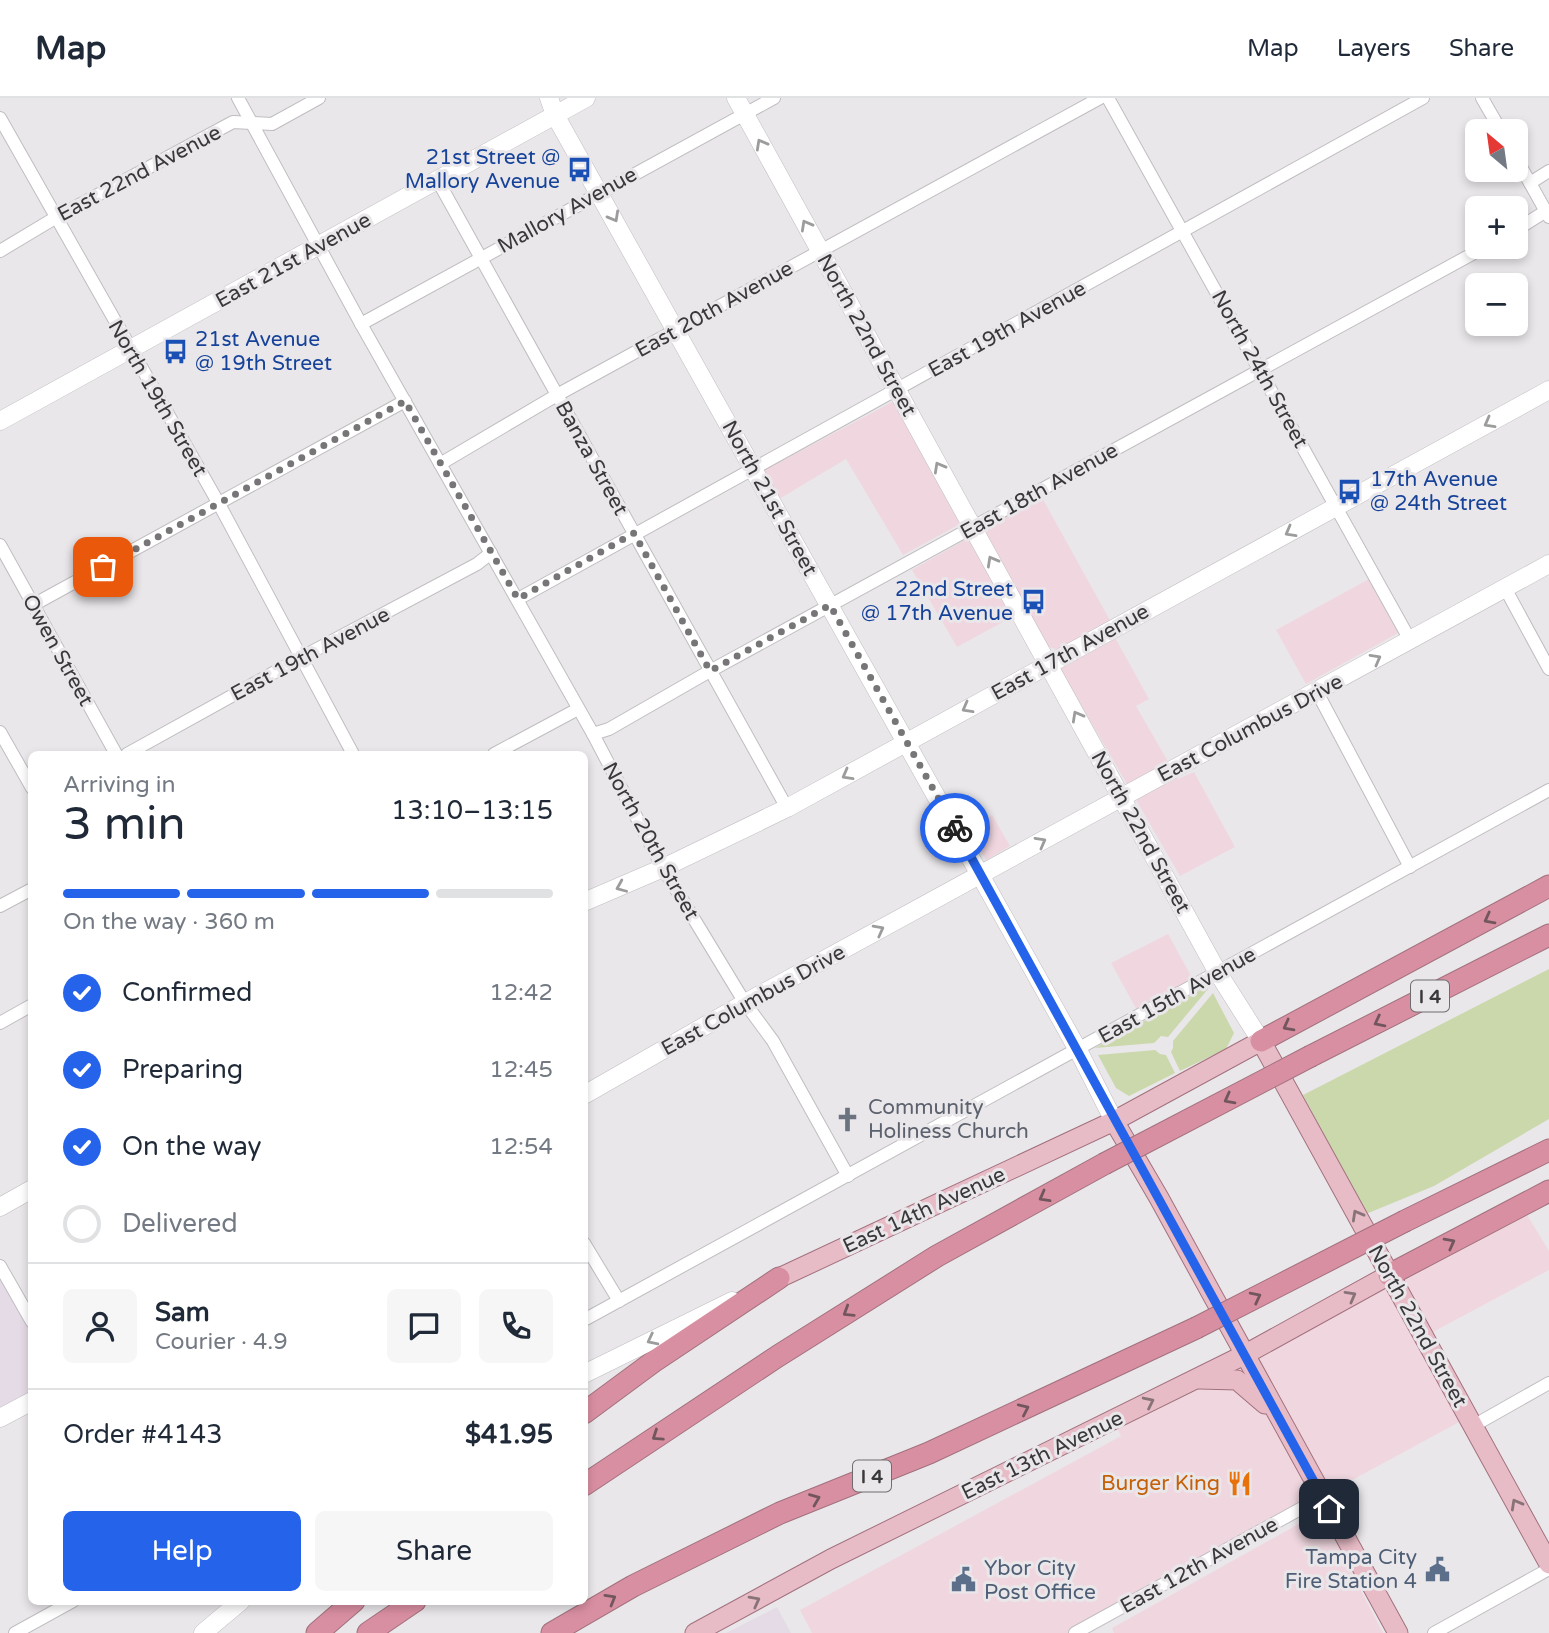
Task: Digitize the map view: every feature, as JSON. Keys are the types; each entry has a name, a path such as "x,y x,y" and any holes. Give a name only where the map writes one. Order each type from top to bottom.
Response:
{"highway":[{"path":"1261,1041 1549,886"},
{"name":"I 4","path":"588,1482 778,1356 937,1256 1104,1164 1549,935"},
{"path":"1455,1196 1549,1140"},
{"name":"I 4","path":"552,1633 634,1586 780,1513 929,1453 1196,1328 1549,1150"},
{"path":"1390,1275 1549,1191"},
{"path":"588,1410 653,1362 779,1278"},
{"path":"317,1633 349,1605"},
{"path":"368,1633 409,1605"}],"main road":[{"name":"North 21st Street","path":"549,98 555,115 1078,1050 1114,1121 1398,1633"},
{"name":"East 21st Avenue","path":"0,421 586,98"},
{"name":"North 22nd Street","path":"736,98 1218,973 1261,1041 1549,1564"},
{"name":"East 17th Avenue","path":"588,900 663,868 787,808 1549,390"},
{"name":"East Columbus Drive","path":"588,1093 745,1003 1549,564"},
{"name":"East 14th Avenue","path":"588,1372 779,1278 1114,1121 1261,1041"},
{"path":"0,1207 28,1191"},
{"name":"East 13th Avenue","path":"695,1633 831,1559 1244,1355 1390,1275"},
{"path":"1194,1379 1237,1380 1254,1392 1278,1417"},
{"path":"0,1418 28,1403"},
{"path":"203,1633 235,1605"}],"street":[{"name":"North 20th Street","path":"238,98 361,324 593,734 663,868 745,1003 773,1041 848,1176"},
{"name":"East 22nd Avenue","path":"0,251 55,218 233,122 272,124 319,98"},
{"name":"Mallory Avenue","path":"361,324 774,98"},
{"name":"East 20th Avenue","path":"440,464 676,330 1100,98"},
{"name":"North 24th Street","path":"1108,98 1410,640"},
{"name":"East 19th Avenue","path":"518,599 1423,98"},
{"path":"1482,98 1494,119"},
{"name":"North 19th Street","path":"0,118 219,504 351,751"},
{"path":"1530,183 1549,171"},
{"path":"1528,179 1547,214 1528,224"},
{"name":"Banza Street","path":"438,181 787,808"},
{"name":"East 18th Avenue","path":"593,734 609,729 973,526 1465,258"},
{"path":"33,605 405,401"},
{"name":"Owen Street","path":"0,545 114,751"},
{"name":"East 19th Avenue","path":"132,751 477,564 491,553"},
{"path":"1505,589 1549,669"},
{"path":"1317,692 1410,867"},
{"path":"500,751 578,709"},
{"path":"0,732 28,781"},
{"name":"East 15th Avenue","path":"588,1318 1549,790"},
{"path":"0,906 28,891"},
{"path":"0,1023 28,1007"},
{"path":"588,1250 619,1301"},
{"path":"0,1266 28,1315"},
{"path":"1473,1426 1549,1383"},
{"name":"East 12th Avenue","path":"1075,1633 1098,1627 1322,1497"},
{"path":"1434,1633 1549,1569"},
{"path":"15,1633 66,1605"}],"shaded area":[{"path":"894,401 962,523 903,555 846,459 779,499 763,471"},
{"path":"1040,494 1111,622 1058,650 1046,646 979,528"},
{"path":"970,537 1014,616 957,647 912,570"},
{"path":"1369,579 1400,632 1306,684 1276,630"},
{"path":"1113,634 1149,699 1136,706 1178,779 1194,772 1235,847 1180,876 1058,665"},
{"path":"992,815 1010,846 986,860 969,829"},
{"path":"1168,934 1195,983 1139,1014 1111,963"},
{"path":"1523,1208 1549,1251 1549,1270 1418,1340 1463,1420 1070,1633 812,1633 800,1610 1121,1436 1115,1424"},
{"path":"0,1272 28,1322 28,1400 0,1416"},
{"path":"1320,1512 1383,1633 1114,1633 1112,1628"},
{"path":"777,1607 791,1633 726,1633"}],"green space":[{"path":"1549,969 1549,1119 1434,1186 1366,1214 1303,1095"},
{"path":"1206,987 1208,989 1168,1037 1161,1036 1154,1043 1095,1048"},
{"path":"1213,993 1234,1033 1226,1049 1180,1071 1171,1052 1173,1041"},
{"path":"1155,1050 1166,1055 1175,1073 1129,1096 1116,1088 1098,1055"}],"way so far":[{"path":"103,567 405,401 518,599 634,533 710,671 830,605 955,828"}],"place":[{"name":"21st Street @ Mallory Avenue","path":"580,169"},
{"name":"21st Avenue @ 19th Street","path":"175,351"},
{"name":"17th Avenue @ 24th Street","path":"1350,491"},
{"name":"22nd Street @ 17th Avenue","path":"1033,601"},
{"name":"Community Holiness Church","path":"848,1119"},
{"name":"Burger King","path":"1240,1483"},
{"name":"Tampa City Fire Station 4","path":"1437,1569"},
{"name":"Ybor City Post Office","path":"964,1580"}],"route":[{"path":"955,828 1329,1509"}]}
